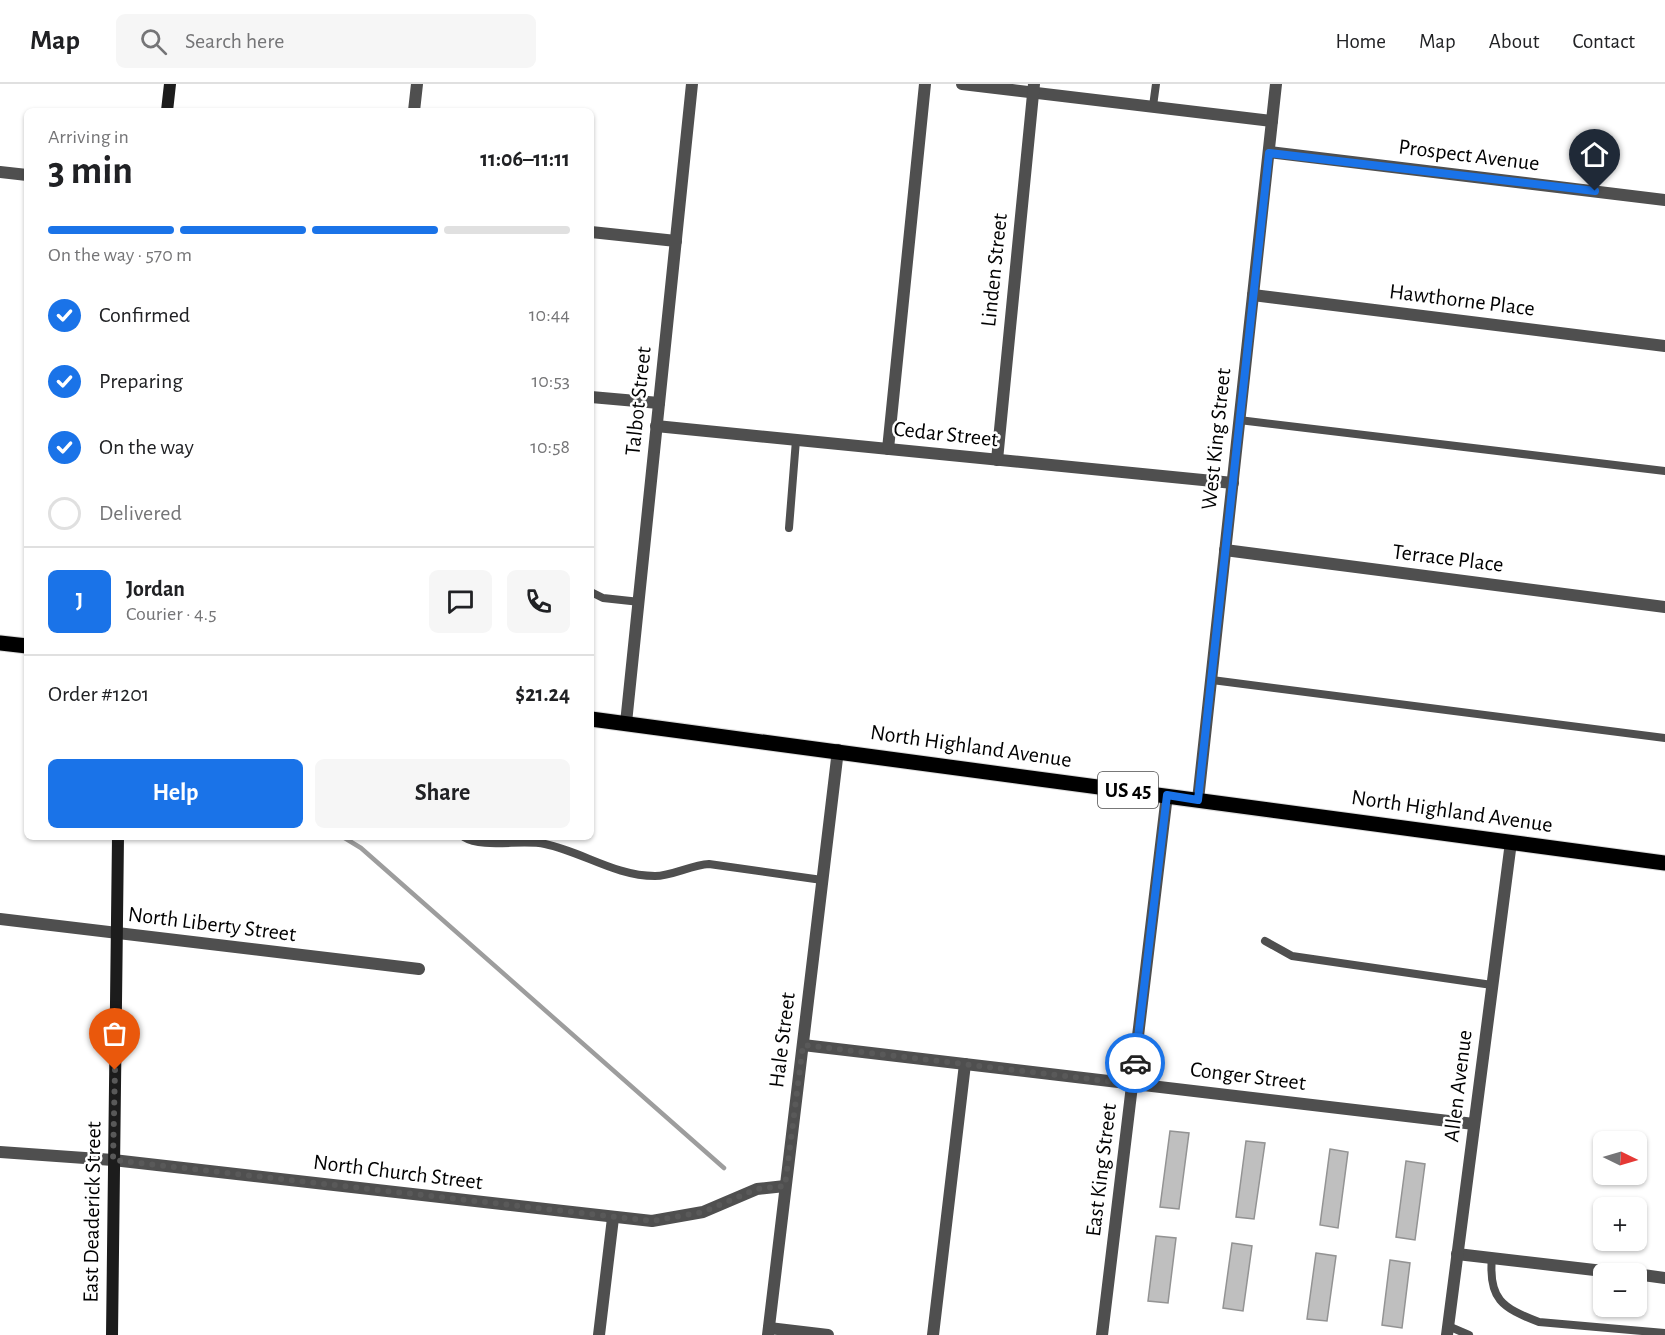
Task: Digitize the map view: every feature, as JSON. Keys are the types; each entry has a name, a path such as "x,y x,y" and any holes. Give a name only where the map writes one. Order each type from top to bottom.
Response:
{"main road":[{"path":"0,643 24,646"},
{"name":"North Highland Avenue","path":"594,719 838,750 1665,863"}],"street":[{"path":"167,108 170,84"},
{"path":"414,108 417,84"},
{"name":"Talbot Street","path":"626,723 692,84"},
{"path":"888,449 925,84"},
{"path":"962,84 1033,88 1272,121"},
{"name":"West King Street","path":"1198,800 1276,84"},
{"name":"Linden Street","path":"997,460 1033,88"},
{"name":"Prospect Avenue","path":"1269,153 1665,200"},
{"path":"0,172 24,175"},
{"path":"594,232 676,241"},
{"name":"Hawthorne Place","path":"1253,295 1665,346"},
{"path":"594,397 658,403"},
{"name":"Cedar Street","path":"656,426 1233,483"},
{"name":"Terrace Place","path":"1225,550 1665,607"},
{"name":"Hale Street","path":"769,1332 838,750"},
{"name":"East King Street","path":"1102,1335 1167,795"},
{"name":"East Deaderick Street","path":"112,1335 118,840"},
{"name":"Allen Avenue","path":"1448,1331 1511,842"},
{"name":"North Liberty Street","path":"0,919 419,969"},
{"name":"Conger Street","path":"803,1045 1474,1125"},
{"path":"933,1335 965,1064"},
{"name":"North Church Street","path":"0,1152 113,1160 614,1218 674,1219 703,1212 757,1189 785,1186"},
{"path":"599,1335 614,1218"},
{"path":"1457,1254 1593,1270"},
{"path":"1647,1276 1665,1278"},
{"path":"769,1332 828,1335"}],"lane":[{"path":"1153,106 1156,84"},
{"path":"1239,420 1665,471"},
{"path":"789,528 796,440"},
{"path":"594,594 603,598 640,602"},
{"path":"1212,680 1665,738"},
{"path":"469,840 474,843 502,841 546,844 625,873 658,876 693,865 708,864 822,880"},
{"path":"1265,941 1292,956 1492,985"},
{"path":"1492,1257 1490,1277 1493,1291 1500,1303 1520,1315 1539,1322 1665,1333"},
{"path":"1448,1331 1469,1335"}],"building":[{"path":"1170,1131 1189,1133 1179,1209 1160,1207"},
{"path":"1246,1141 1265,1143 1254,1219 1236,1217"},
{"path":"1330,1149 1348,1152 1338,1228 1320,1225"},
{"path":"1406,1161 1425,1164 1415,1240 1396,1237"},
{"path":"1156,1236 1176,1238 1168,1303 1148,1301"},
{"path":"1232,1243 1252,1246 1243,1311 1223,1308"},
{"path":"1316,1253 1336,1256 1327,1321 1307,1319"},
{"path":"1390,1260 1410,1263 1402,1328 1382,1325"}],"waterway":[{"path":"348,840 361,848 724,1168"}],"way so far":[{"path":"115,1070 113,1160 652,1221 674,1219 703,1212 757,1189 785,1186 803,1045 1132,1084 1135,1063"}],"route":[{"path":"1135,1063 1167,795 1198,800 1269,153 1595,191"}]}
